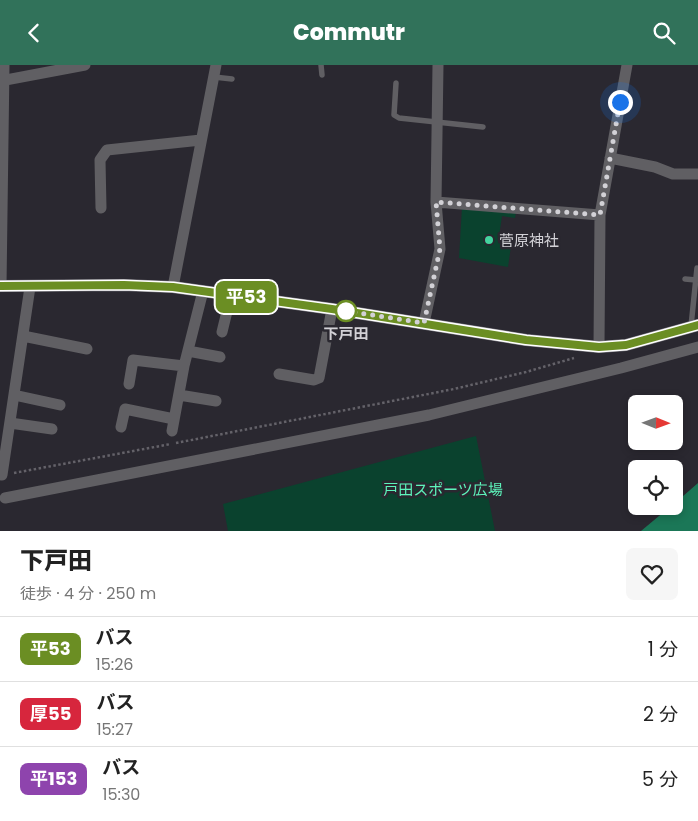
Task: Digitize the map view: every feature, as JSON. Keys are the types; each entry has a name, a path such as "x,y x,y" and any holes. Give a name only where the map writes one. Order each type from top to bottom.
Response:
{"street":[{"path":"4,65 2,80 0,286 124,285 173,287 332,309 526,340 599,347 626,345 695,326"},
{"path":"2,80 85,65"},
{"path":"173,287 216,65"},
{"path":"424,323 440,249 436,202 438,65"},
{"path":"599,347 600,215 628,65"},
{"path":"101,208 100,160 107,150 201,140"},
{"path":"610,158 655,167 673,174 698,174"},
{"path":"436,202 600,215"},
{"path":"2,475 30,287"},
{"path":"172,431 184,366 203,291"},
{"path":"222,332 231,295"},
{"path":"279,374 314,380 319,378 332,309"},
{"path":"23,336 73,351 87,349"},
{"path":"5,498 429,415 698,347"},
{"path":"188,351 220,357"},
{"path":"127,376 133,360 184,366"},
{"path":"14,395 60,405"},
{"path":"179,395 216,401"},
{"path":"121,427 125,409 174,419"},
{"path":"10,423 52,429"}],"lane":[{"path":"321,65 322,75"},
{"path":"214,77 232,79"},
{"path":"396,83 394,115 399,118 483,127"},
{"path":"695,326 697,268"},
{"path":"685,279 696,280"}],"path":[{"path":"2,475 383,404 526,372 579,356"}],"green space":[{"path":"462,207 516,212 515,218 502,216 498,243 511,246 508,267 459,258"},
{"name":"戸田スポーツ広場","path":"476,436 495,531 228,531 223,504"}],"shaded area":[{"path":"698,483 698,531 641,531 660,515 683,515 683,496"}],"bus line":[{"name":"平53","path":"0,286 124,285 173,287 332,309 526,340 599,347 626,345 698,325"}],"place":[{"name":"菅原神社","path":"489,240"},
{"name":"下戸田","path":"346,311"}],"route":[{"path":"346,311 424,323 440,249 436,202 600,215 620,102"}]}
